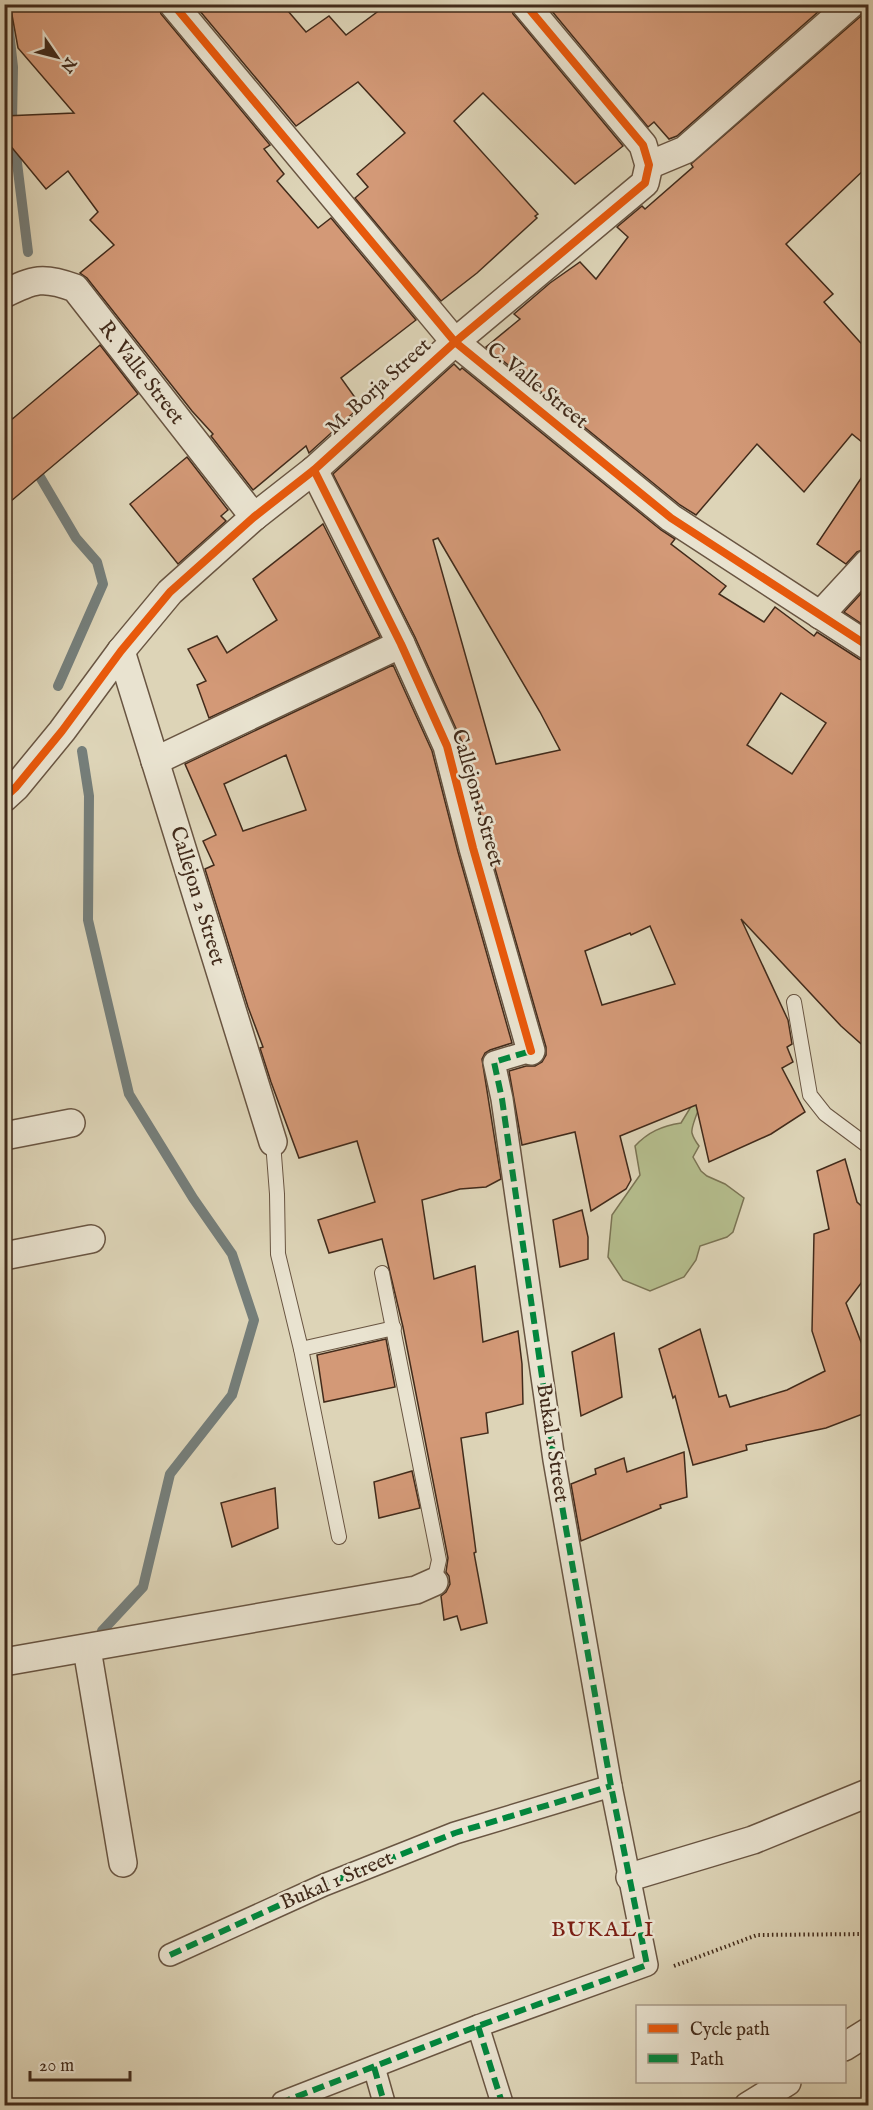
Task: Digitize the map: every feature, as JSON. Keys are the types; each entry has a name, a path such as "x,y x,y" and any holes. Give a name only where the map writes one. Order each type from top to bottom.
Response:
{"street":[{"name":"C. Valle Street","path":"173,4 455,342 671,518 868,646"},
{"path":"525,4 643,145 649,165 685,150 851,4"},
{"name":"M. Borja Street","path":"4,798 16,787 62,731 170,592 254,517 314,470 455,342 645,183 649,165"},
{"name":"R. Valle Street","path":"4,294 25,284 44,279 75,288 254,517"},
{"name":"Callejon 1 Street","path":"314,470 401,644 447,746 473,848 531,1051 494,1062 502,1099"},
{"path":"820,615 868,563"},
{"path":"154,761 401,644"},
{"name":"Callejon 2 Street","path":"122,651 273,1142"},
{"name":"Bukal 1 Street","path":"502,1099 554,1460 610,1786 647,1965"},
{"path":"4,1136 70,1123"},
{"path":"4,1256 91,1239"},
{"path":"4,1662 416,1590 434,1582"},
{"path":"87,1649 123,1863"},
{"name":"Bukal 1 Street","path":"170,1954 324,1885 455,1833 610,1786"},
{"path":"630,1877 753,1840 868,1793"},
{"path":"283,2106 283,2102 478,2026 647,1965"},
{"path":"478,2026 503,2106"},
{"path":"846,2046 868,2032"},
{"path":"374,2067 386,2106"},
{"path":"748,2106 785,2083"}],"lane":[{"path":"794,1002 810,1095 825,1114 868,1146"},
{"path":"273,1142 278,1254 301,1349 339,1537"},
{"path":"382,1273 439,1560 434,1582"},
{"path":"301,1349 394,1328"}],"path":[{"path":"647,1965 661,1971 757,1935 868,1934"}],"green space":[{"path":"708,1087 692,1129 699,1146 693,1157 701,1171 707,1176 725,1184 744,1198 733,1232 727,1237 700,1246 696,1260 684,1277 650,1291 623,1280 608,1257 612,1215 640,1175 635,1146 656,1130 681,1123 692,1105"}],"building":[{"path":"10,4 158,4 161,14 270,145 264,149 284,174 277,181 318,228 331,218 416,320 341,378 361,406 309,453 306,446 253,490 211,436 213,434 192,411 87,278 80,273 114,245 90,220 98,212 68,171 46,189 4,138 4,116 74,113 18,48"},
{"path":"194,4 282,4 306,32 329,16 346,35 388,4 510,4 513,14 623,146 575,184 483,93 454,121 538,214 535,216 537,218 477,273 441,301 355,198 368,187 357,174 405,133 358,82 296,126"},
{"path":"546,4 827,4 677,136 669,139 654,122 648,127"},
{"path":"861,16 868,25 868,166 786,244 833,294 824,302 868,351 868,447 852,434 804,492 757,444 696,515 680,505 486,347 520,319 514,314 550,283 580,262 596,279 628,237 617,227 642,206 645,209 693,167 691,164"},
{"path":"100,345 138,394 4,507 4,426"},
{"path":"454,364 460,370 462,368 675,539 671,544 726,586 719,594 764,622 775,607 814,636 817,632 859,659 868,662 868,1050 841,1026 741,919 788,1020 792,1044 787,1047 793,1062 782,1068 805,1112 771,1134 709,1162 696,1105 620,1136 631,1180 626,1189 591,1211 575,1132 522,1145 509,1071 535,1066 542,1062 546,1055 546,1047 488,844 462,742 415,637 333,474","holes":["438,538 540,712 560,750 496,764 433,540","781,693 826,723 792,774 747,745","650,926 675,984 602,1005 585,951 630,933 631,935"]},
{"path":"187,457 228,510 221,516 226,521 178,564 130,504"},
{"path":"868,468 868,548 857,552 846,564 817,544"},
{"path":"323,524 380,637 209,718 197,685 206,681 188,649 217,636 227,653 277,620 253,579"},
{"path":"868,586 868,628 844,612"},
{"path":"393,665 432,751 512,1043 490,1050 482,1059 501,1179 486,1187 460,1189 422,1200 434,1279 475,1266 483,1342 518,1331 523,1404 486,1413 488,1433 461,1438 476,1552 474,1553 487,1623 461,1630 457,1616 444,1620 441,1596 450,1584 446,1572 448,1558 403,1327 382,1239 329,1253 318,1220 375,1202 357,1141 299,1158 271,1082 260,1048 263,1047 248,1007 205,869 214,865 203,841 216,835 185,764","holes":["286,755 306,810 243,831 224,784"]},
{"path":"845,1159 857,1202 868,1212 868,1274 846,1303 868,1360 868,1412 826,1428 746,1445 747,1450 693,1465 675,1396 673,1398 659,1349 700,1329 719,1397 726,1395 730,1407 787,1390 825,1371 812,1331 814,1234 829,1229 817,1171"},
{"path":"582,1210 588,1237 588,1259 560,1267 553,1220"},
{"path":"614,1333 622,1397 581,1416 572,1352"},
{"path":"386,1339 395,1387 324,1402 317,1355"},
{"path":"684,1452 687,1497 660,1505 661,1508 581,1541 571,1484 596,1474 595,1469 624,1458 627,1472"},
{"path":"412,1471 420,1508 379,1518 374,1482"},
{"path":"275,1488 278,1528 232,1547 221,1503"}],"waterway":[{"path":"6,4 13,67 12,122 28,252"},
{"path":"4,413 15,433"},
{"path":"33,465 76,538 97,562 103,584 58,686"},
{"path":"82,751 89,796 88,920 129,1094 193,1198 232,1254 254,1320 232,1395 170,1474 143,1587 102,1631"}],"marked path":[{"path":"283,2106 283,2102 478,2026 647,1965 611,1786 554,1460 502,1099 494,1062 531,1051"},
{"path":"170,1955 324,1885 455,1833 611,1786"},
{"path":"478,2026 503,2106"},
{"path":"374,2067 385,2106"}],"cycle path":[{"path":"173,4 455,342 671,518 868,646"},
{"path":"4,798 16,787 62,731 121,651 170,592 254,517 314,470 455,342 645,183 649,165 643,145 525,4"},
{"path":"314,470 401,644 447,746 473,848 531,1051"}],"district":[{"name":"BUKAL I","path":"603,1930"}]}
